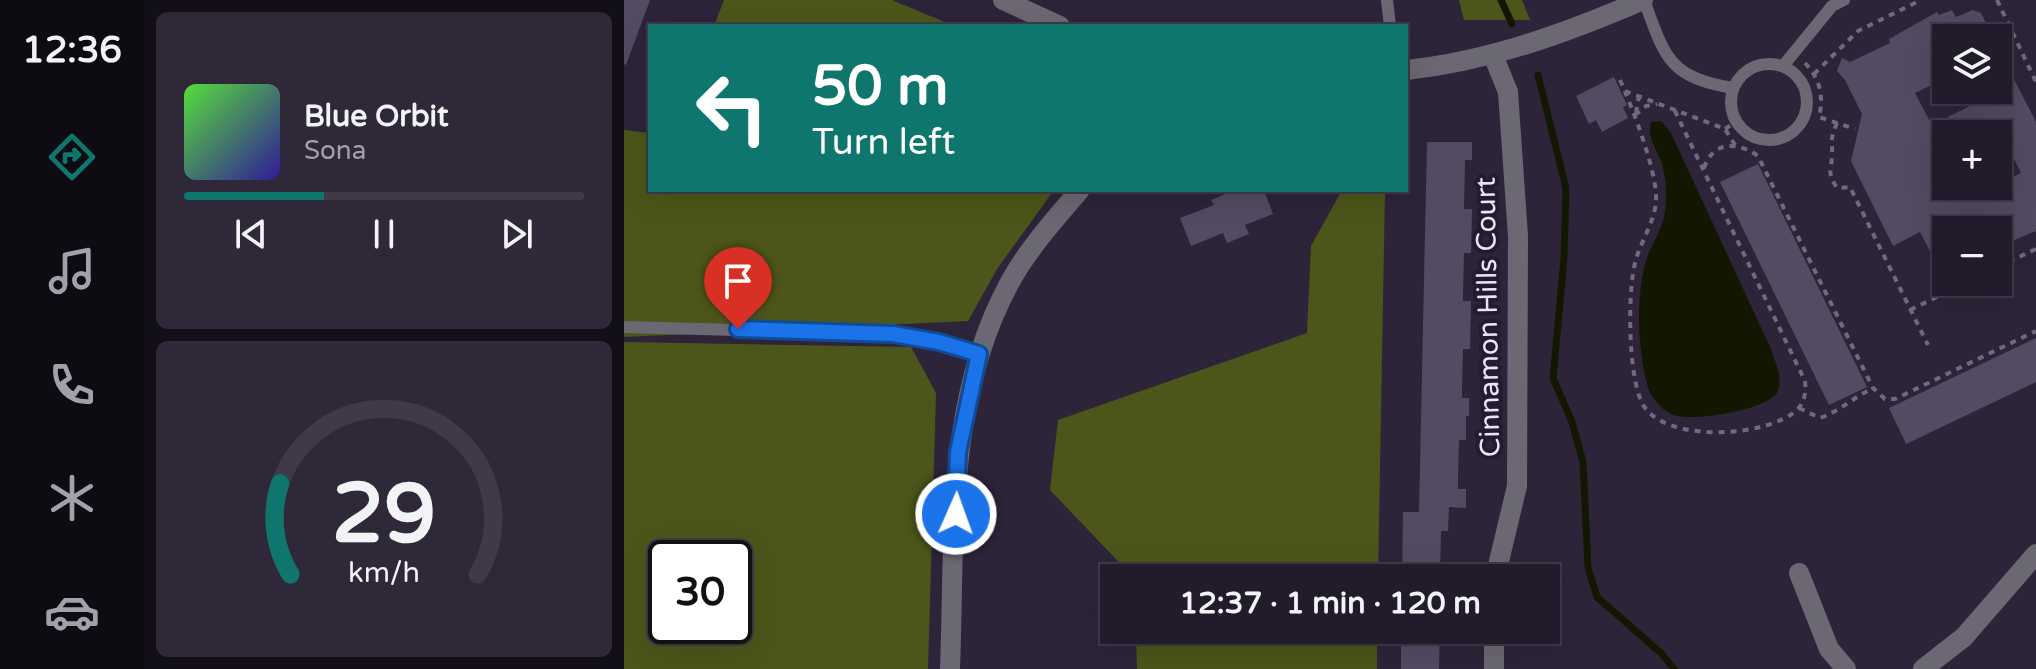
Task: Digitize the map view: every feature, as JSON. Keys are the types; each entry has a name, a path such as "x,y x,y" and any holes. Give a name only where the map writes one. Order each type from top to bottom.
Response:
{"street":[{"path":"1003,0 1056,24"},
{"path":"1408,70 1493,55 1550,39 1603,8 1644,0"},
{"name":"Cinnamon Hills Court","path":"1493,55 1508,92 1518,236 1517,486 1498,564"},
{"path":"950,669 958,452 979,354 1011,279 1078,192"},
{"path":"1923,669 1964,637 2036,554"},
{"path":"1799,573 1829,649 1846,669"},
{"path":"1494,644 1494,669"}],"lane":[{"path":"1387,0 1390,24"},
{"path":"1644,0 1671,63 1690,77 1733,88"},
{"path":"1783,66 1832,6 1844,0"},
{"path":"1771,63 1783,66 1794,72 1807,93 1808,106 1797,128 1786,136 1764,140 1730,125 1733,88 1748,70 1771,63"},
{"path":"624,327 893,334 927,339 979,354"}],"path":[{"path":"1814,74 1858,31 1921,0"},
{"path":"1997,0 2036,82"},
{"path":"1802,60 1814,74 1821,96 1819,117 1855,129"},
{"path":"1620,80 1635,115 1656,201 1636,260 1632,285 1633,371 1646,410 1653,418 1676,428 1718,431 1763,425 1799,408 1806,388 1801,370 1674,109"},
{"path":"1625,91 1730,125 1735,145"},
{"path":"1635,115 1639,96"},
{"path":"1635,115 1646,106 1659,104"},
{"path":"1837,123 1830,143 1832,156 1829,172 1837,188 1850,187 1928,345"},
{"path":"1704,170 1708,158 1718,148 1735,145 1751,151 1761,161 1873,388 1885,399 1895,399 2036,331"},
{"path":"2012,260 2036,249"},
{"path":"1910,310 1939,296"},
{"path":"1799,408 1820,418 1838,412 1851,399 1873,388"}],"green space":[{"path":"724,0 892,0 949,24 715,24"},
{"path":"1459,0 1522,0 1530,20 1464,20"},
{"path":"624,130 648,133 648,192 1053,192 997,269 968,321 624,337"},
{"path":"1341,192 1385,192 1378,564 1121,564 1050,490 1058,420 1307,333 1311,246"},
{"path":"624,342 911,347 936,393 928,669 624,669"},
{"path":"1136,644 1377,644 1377,669 1137,669"}],"shaded area":[{"path":"1661,121 1671,133 1776,364 1780,381 1778,391 1772,398 1747,409 1697,417 1674,415 1657,403 1647,384 1639,311 1646,261 1666,206 1664,173 1650,128 1651,122"}],"building":[{"path":"624,0 650,0 626,65 624,64"},
{"path":"1952,10 1956,17 1973,10 1981,13 1987,24 1932,24 1932,85 1915,93 1932,125 1932,200 2012,200 2012,177 2021,173 2012,155 2012,120 1942,120 1974,104 2012,104 2012,75 2036,122 2036,231 2012,241 2012,216 1932,216 1932,255 1920,232 1893,246 1851,161 1862,114 1837,71 1842,58 1850,62 1890,43 1889,39 1937,12 1939,15"},
{"path":"1614,77 1627,105 1623,107 1628,118 1602,132 1596,120 1589,124 1576,96"},
{"path":"1427,142 1472,142 1472,160 1465,160 1464,209 1472,209 1471,253 1464,253 1463,291 1463,301 1471,301 1470,349 1463,349 1462,387 1462,398 1469,398 1469,416 1466,416 1466,440 1459,440 1458,479 1458,489 1466,489 1466,508 1449,507 1448,531 1441,531 1440,564 1402,564 1403,512 1419,512"},
{"path":"1758,164 1867,387 1829,405 1720,182"},
{"path":"1231,192 1265,192 1273,214 1245,225 1249,234 1227,243 1223,233 1191,246 1180,218 1214,205 1211,200"},
{"path":"2036,338 2036,382 1906,444 1889,408"},
{"path":"1401,644 1440,644 1439,669 1401,669"}],"waterway":[{"path":"1501,0 1512,24"},
{"path":"1538,75 1566,188 1564,258 1553,378 1572,422 1583,462 1588,568 1597,597 1662,654 1674,669"}],"route":[{"path":"738,329 915,336 979,354 958,452 956,514"}]}
